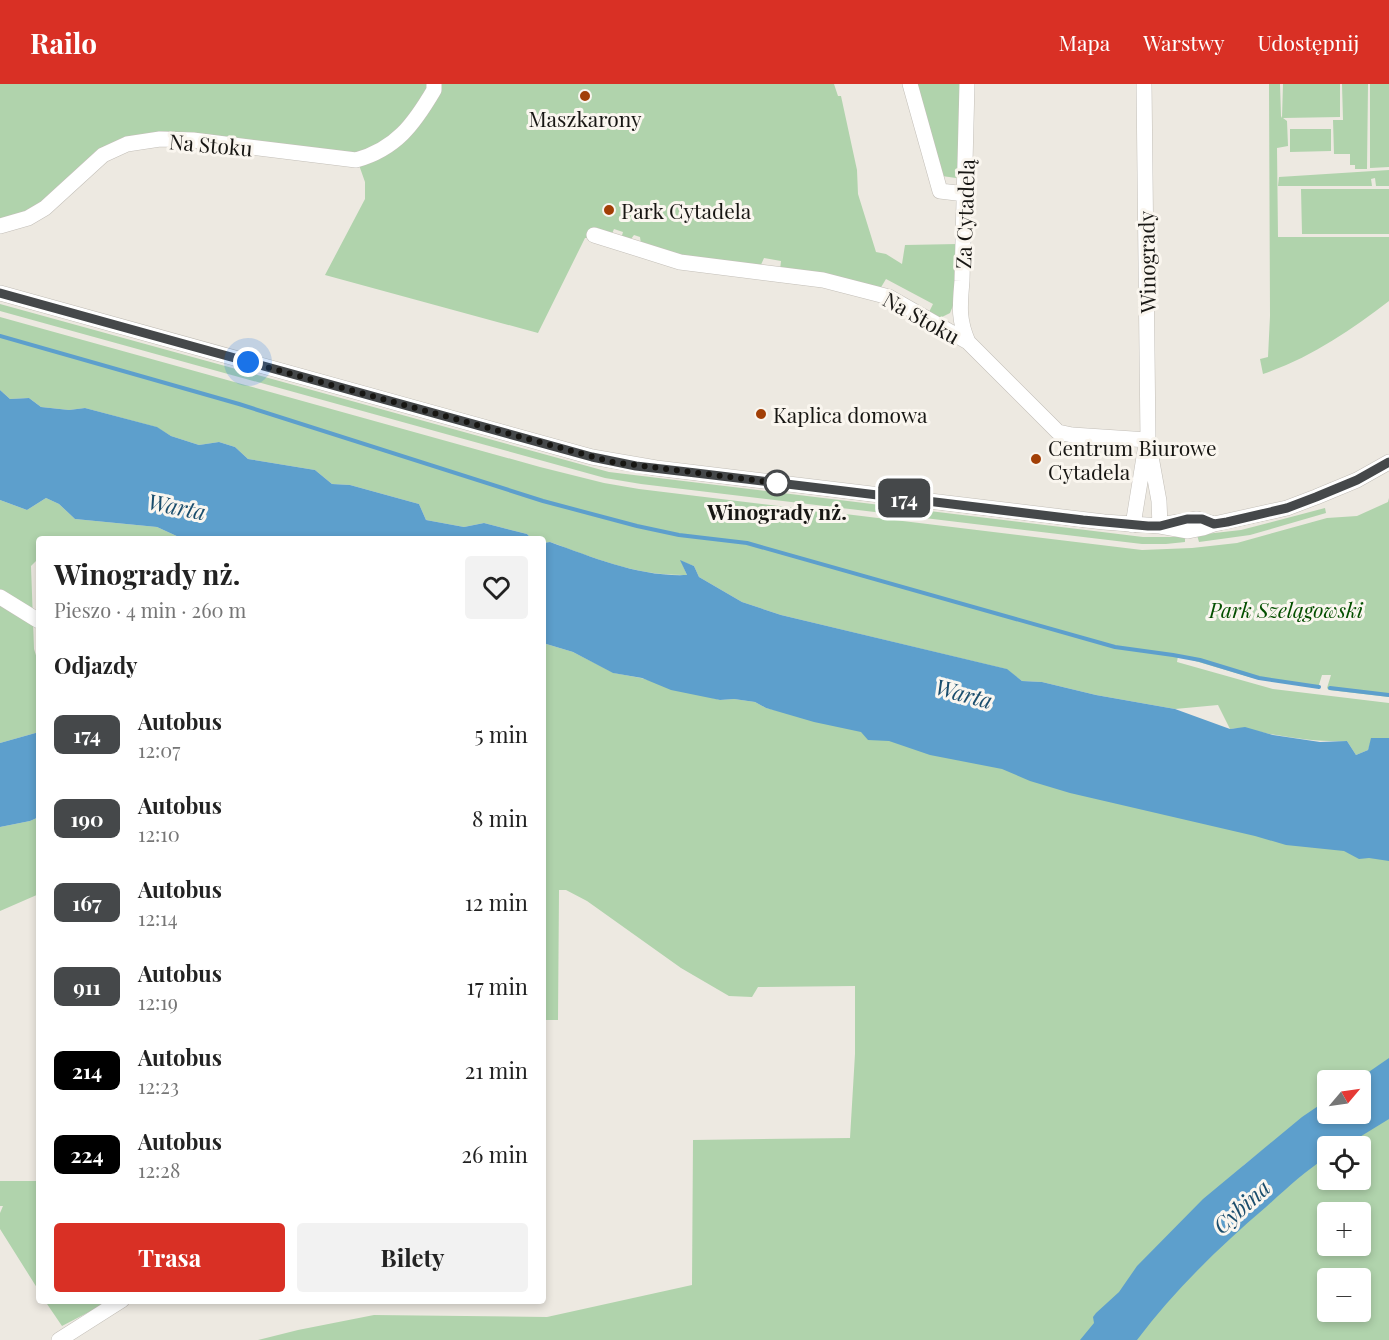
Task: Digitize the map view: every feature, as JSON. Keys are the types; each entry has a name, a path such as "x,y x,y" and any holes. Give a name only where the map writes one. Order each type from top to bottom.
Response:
{"street":[{"name":"Na Stoku","path":"0,226 28,218 45,208 103,155 127,144 160,139 193,140 356,160 392,143 408,129 434,90 434,84"},
{"path":"910,84 940,191 964,194"},
{"name":"Za Cytadelą","path":"967,84 959,309 962,328 968,342"},
{"name":"Winogrady","path":"1144,84 1148,440 1159,501 1160,526"},
{"name":"Na Stoku","path":"594,235 680,262 823,280 878,292 900,302 968,342 1058,432 1148,440"},
{"path":"0,293 612,462 1132,525 1160,526 1197,519 1214,524 1259,515 1297,504 1351,482 1389,462"},
{"path":"936,324 951,318 959,309"},
{"name":"Winogrady","path":"1132,525 1148,440"},
{"path":"0,597 36,619"},
{"path":"59,1340 116,1304"}],"green space":[{"name":"Park Cytadela","path":"0,84 834,84 838,96 841,96 857,170 858,194 876,252 886,254 902,264 905,245 958,244 955,301 950,313 940,318 928,314 933,304 886,279 880,289 780,270 781,261 764,258 760,267 694,260 641,244 640,237 634,235 631,239 621,239 623,232 614,229 611,236 585,238 538,333 325,275 365,199 365,182 359,165 192,134 160,131 137,139 43,205 0,222"},
{"path":"916,84 961,84 960,174 956,178 942,176"},
{"path":"1269,84 1280,84 1282,118 1283,84 1340,84 1340,117 1283,118 1287,121 1288,146 1277,148 1278,237 1389,237 1389,301 1329,343 1263,374 1260,359 1268,357 1270,316"},
{"path":"1342,84 1368,84 1367,169 1355,169 1355,165 1350,165 1350,154 1334,154 1333,120 1343,120"},
{"path":"1370,84 1389,84 1389,167 1370,168"},
{"path":"1290,129 1331,129 1331,151 1290,152"},
{"path":"1389,170 1389,186 1376,186 1375,178 1371,179 1372,186 1278,186 1279,177"},
{"path":"1301,189 1389,189 1389,234 1302,234"},
{"path":"0,304 609,472 1143,537 1185,537 1185,542 1142,544 605,478 0,311"},
{"name":"Park Szelągowski","path":"0,317 540,467 639,489 1142,550 1237,543 1327,518 1357,516 1388,502 1389,498 1389,697 1329,690 1327,688 1331,675 1322,675 1318,688 1253,678 1178,656 1177,662 1273,689 1389,703 1389,738 1372,738 1368,750 1356,755 1347,741 1312,740 1248,729 1230,729 1218,705 1175,709 1096,695 1042,682 1022,681 1006,669 781,615 742,602 699,577 694,566 681,561 687,575 651,573 546,543 546,536 529,536 484,523 464,527 426,520 419,504 350,485 332,484 315,470 248,459 235,447 219,442 199,445 171,436 156,427 85,408 69,410 41,407 29,398 10,399 0,390"},
{"path":"46,498 59,504 75,519 157,527 177,536 36,536 36,561 31,566 36,655 36,733 0,743 0,500 27,510"},
{"path":"1325,508 1326,513 1250,535 1199,542 1197,535 1241,530"},
{"path":"546,644 573,652 614,673 641,678 720,700 755,702 766,708 1389,854 1389,1065 1371,1074 1371,1070 1317,1070 1317,1113 1244,1165 1095,1340 258,1340 374,1315 547,1317 692,1285 693,1140 850,1138 855,1054 855,986 758,987 752,997 729,996 681,968 587,901 566,890 559,890 558,1020 546,1020"},
{"path":"36,818 36,895 0,911 0,827"},
{"path":"1389,1080 1389,1340 1123,1340 1317,1138 1317,1190 1371,1190 1371,1136 1319,1136 1330,1124 1371,1124 1371,1100"},
{"path":"0,1181 36,1181 36,1286 0,1229 0,1213 3,1206 0,1206"},
{"path":"47,1304 104,1304 62,1326"}],"water":[{"name":"Warta","path":"0,390 10,399 29,398 41,407 69,410 85,408 157,427 171,436 199,445 219,442 235,447 248,459 315,470 332,484 350,485 419,504 426,520 464,527 484,523 529,536 177,536 157,527 75,519 59,504 46,498 27,510 0,500"},
{"name":"Warta","path":"546,543 634,570 687,575 680,560 694,566 699,577 742,602 781,615 1007,669 1022,681 1042,682 1096,695 1175,709 1230,729 1245,727 1273,735 1320,742 1347,741 1356,755 1368,750 1371,738 1389,738 1389,861 1359,859 1344,851 1286,845 1070,793 1030,781 1002,769 930,755 889,741 868,740 861,732 814,722 766,708 755,702 720,700 671,690 642,678 613,673 573,652 546,644"},
{"path":"36,733 36,818 0,827 0,743"},
{"name":"Cybina","path":"1389,1058 1389,1119 1361,1136 1317,1136 1317,1164 1214,1254 1166,1304 1137,1340 1080,1340 1094,1323 1093,1317 1096,1313 1119,1292 1137,1266 1203,1199 1302,1117 1317,1107 1317,1124 1371,1124 1371,1070"}],"waterway":[{"path":"0,336 239,404 543,501 679,535 747,543 1115,647 1200,660 1259,678 1319,687"},
{"path":"1330,688 1389,695"}],"bus line":[{"name":"174","path":"0,293 592,457 636,466 1083,520 1160,526 1187,519 1202,519 1214,524 1287,508 1357,480 1389,462"}],"place":[{"name":"Maszkarony","path":"585,96"},
{"name":"Park Cytadela","path":"609,210"},
{"name":"Kaplica domowa","path":"761,414"},
{"name":"Centrum Biurowe Cytadela","path":"1036,459"},
{"name":"Winogrady nż.","path":"777,483"}],"route":[{"path":"248,362 612,462 777,483"}]}
